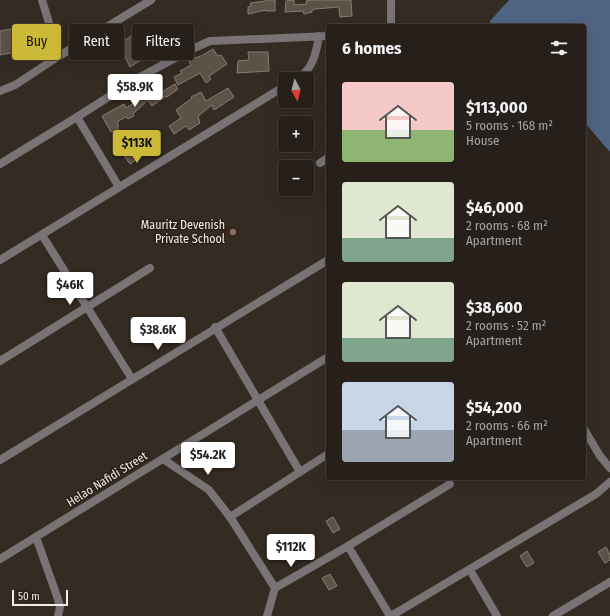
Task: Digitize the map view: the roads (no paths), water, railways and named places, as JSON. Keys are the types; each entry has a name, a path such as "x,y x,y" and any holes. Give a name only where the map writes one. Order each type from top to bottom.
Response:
{"street":[{"path":"42,0 49,24"},
{"path":"61,55 152,0"},
{"path":"391,0 391,24"},
{"path":"305,72 313,64 319,36"},
{"path":"0,164 140,77 210,41 326,36"},
{"path":"0,91 15,85 53,60"},
{"path":"0,260 278,90"},
{"path":"77,117 118,188"},
{"path":"320,163 326,159"},
{"path":"42,235 132,379"},
{"path":"0,460 215,327 326,261"},
{"path":"0,360 150,268"},
{"path":"215,327 300,472"},
{"name":"Helao Nafidi Street","path":"0,559 326,359"},
{"path":"586,432 600,456 610,468"},
{"path":"230,517 326,455"},
{"path":"163,458 209,490 230,517 275,588"},
{"path":"348,546 391,616 596,494 610,482"},
{"path":"267,616 275,588 450,484"},
{"path":"36,537 60,607 58,616"},
{"path":"470,570 496,616"},
{"path":"553,616 610,582"}],"water":[{"path":"509,0 610,0 610,152 586,124 586,24 490,24 490,21"}],"place":[{"name":"Mauritz Devenish Private School","path":"233,232"}]}
